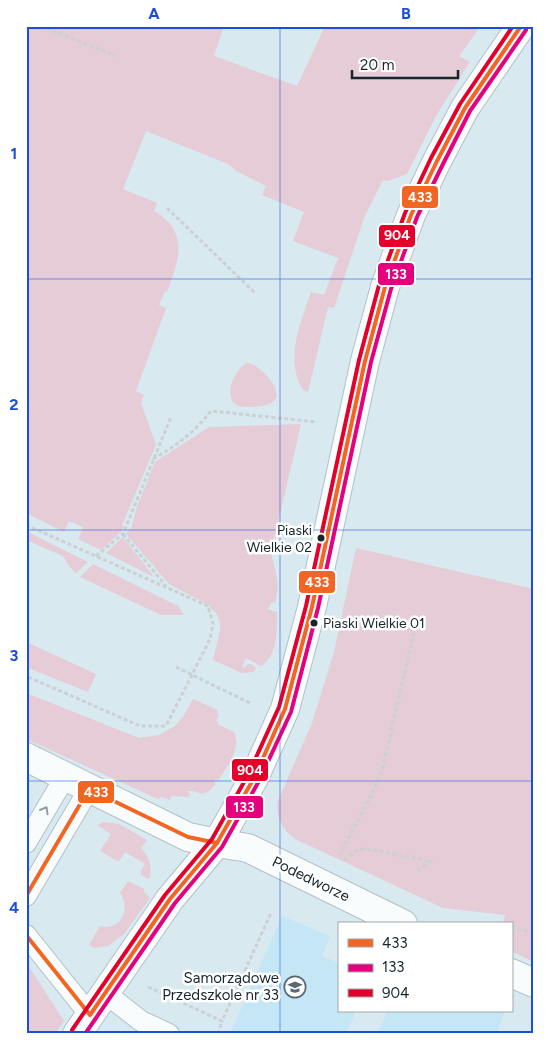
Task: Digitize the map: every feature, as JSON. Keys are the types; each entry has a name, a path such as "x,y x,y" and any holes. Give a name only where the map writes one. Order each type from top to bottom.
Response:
{"street":[{"path":"83,1024 170,899 217,843 254,778 285,709 312,607 365,361 385,288 411,215 436,161 465,108 521,26"},
{"name":"Podedworze","path":"26,757 188,836 248,848 399,922"},
{"path":"512,973 534,983"}],"lane":[{"path":"26,843 64,776"},
{"path":"26,896 89,789"},
{"path":"26,935 83,1024"},
{"path":"105,993 141,1021 170,1034"}],"path":[{"path":"41,26 116,56"},
{"path":"166,208 255,294"},
{"path":"153,459 178,445 196,429 211,411 316,422"},
{"path":"96,556 123,534 171,417"},
{"path":"26,525 208,606 213,624 210,639 166,726 140,726 26,676"},
{"path":"123,534 167,588"},
{"path":"337,859 372,794 383,766 415,628"},
{"path":"176,667 259,708"},
{"path":"342,861 358,850 367,849 431,861 416,871"},
{"path":"218,1034 222,1021 271,913"},
{"path":"512,928 534,932"},
{"path":"146,986 222,1021"}],"shaded area":[{"path":"26,26 224,26 214,56 297,86 325,26 469,26 478,30 459,56 470,62 436,116 407,174 388,181 383,180 364,218 334,308 328,307 308,392 303,390 297,378 295,366 296,341 311,292 324,295 338,258 293,241 304,212 262,195 266,186 236,171 228,164 146,131 123,189 157,203 154,211 173,228 177,237 178,258 167,292 165,291 159,305 166,308 136,391 144,395 141,403 156,445 122,525 124,526 121,532 101,550 78,539 83,527 69,521 64,532 26,513"},
{"path":"247,363 257,367 273,384 276,396 272,403 264,406 247,407 234,403 230,393 231,387 235,375"},
{"path":"301,424 271,553 278,588 275,603 272,602 268,609 277,612 274,649 271,656 261,666 246,658 242,667 244,668 251,664 256,668 254,672 242,673 213,660 220,630 217,614 207,604 169,584 126,534 131,529 137,507 155,462 209,427"},
{"path":"26,531 88,562 76,573 63,556 26,540"},
{"path":"123,537 154,577 106,553"},
{"path":"356,548 534,589 534,962 512,951 512,922 503,922 505,915 443,908 295,839 281,823 277,803 312,723 334,652"},
{"path":"93,564 178,606 184,615 161,615 80,577"},
{"path":"26,642 96,674 88,692 26,667"},
{"path":"26,693 139,738 159,735 175,726 183,717 193,699 218,710 217,724 234,732 236,738 235,751 218,781 216,779 214,782 216,784 209,791 202,794 187,791 190,794 188,797 172,796 169,800 161,797 158,799 26,739"},
{"path":"104,822 119,824 147,840 141,848 150,862 151,871 149,879 141,875 145,864 125,852 120,860 117,861 100,851 111,834 97,825"},
{"path":"128,881 144,889 144,892 150,898 124,934 108,946 94,948 89,945 100,926 107,927 113,925 122,917 125,905 120,893"},
{"name":"Samorządowe Przedszkole nr 33","path":"282,916 330,936 322,956 338,963 338,1012 356,1012 346,1034 230,1034"},
{"path":"26,962 64,1021 55,1034 26,1034"},
{"path":"388,1012 505,1012 496,1034 377,1034"}],"transit line":[{"name":"904","path":"72,1030 165,895 212,839 248,775 279,707 306,606 359,360 379,285 405,213 431,158 460,104 513,26"},
{"name":"433","path":"26,935 90,1015 170,899 217,843 254,778 285,709 312,607 365,361 385,287 411,215 437,161 465,108 521,26"},
{"name":"133","path":"85,1034 175,903 222,847 259,781 291,712 318,608 371,362 391,289 417,217 470,111 526,30"},
{"name":"433","path":"26,896 89,789 188,837 217,843"}],"place":[{"name":"Piaski Wielkie 02","path":"321,538"},
{"name":"Piaski Wielkie 01","path":"314,623"},
{"name":"Samorządowe Przedszkole nr 33","path":"295,987"}]}
